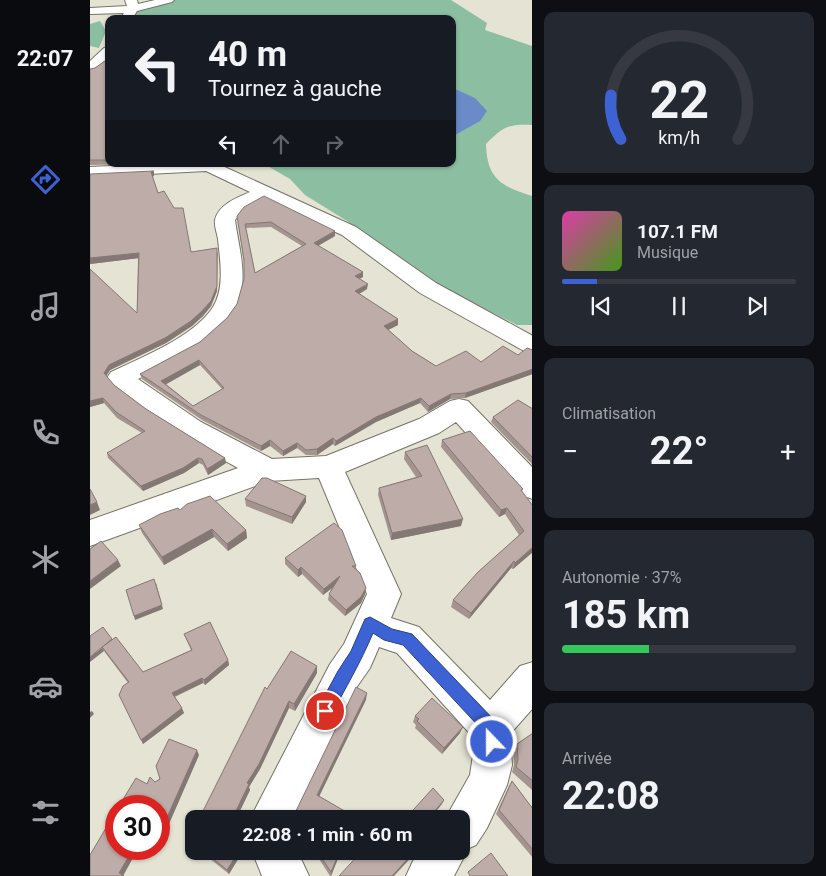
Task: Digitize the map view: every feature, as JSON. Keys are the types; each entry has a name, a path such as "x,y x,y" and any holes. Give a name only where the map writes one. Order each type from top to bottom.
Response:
{"street":[{"path":"90,11 130,9 168,0"},
{"path":"93,73 104,57 105,49"},
{"path":"90,172 174,167"},
{"path":"211,167 349,231 428,288 532,346"},
{"path":"264,192 232,208 227,213 225,220 231,275 230,291 229,298 220,313 194,339 120,378 150,402 223,449 269,470"},
{"path":"90,533 208,489 269,470 328,467 429,426 459,408 532,488"},
{"path":"276,810 343,676 356,656 384,594 328,467"},
{"path":"370,624 389,635 407,639 490,728 493,756 483,798 470,817"},
{"path":"490,728 532,679"},
{"path":"277,860 287,876"},
{"path":"428,876 440,860"}],"green space":[{"path":"173,0 451,0 487,23 485,30 532,46 532,125 517,125 501,130 486,144 489,165 498,179 512,189 532,196 532,325 517,325 407,270 347,221 305,195 290,179 269,167 456,167 456,15 133,15 155,4"},
{"path":"100,21 105,29 99,48 90,46 90,24"}],"water":[{"path":"456,89 475,98 487,111 480,121 456,134"}],"building":[{"path":"105,61 105,160 90,160 90,69 95,68"},
{"path":"154,171 151,172 158,193 164,191 174,208 183,208 191,252 217,248 217,286 211,301 191,321 165,338 109,365 104,373 114,385 146,409 225,458 207,469 202,459 198,458 183,468 141,486 107,453 145,431 116,412 103,398 90,401 90,269 137,313 139,253 90,258 90,174"},
{"path":"264,196 335,231 314,243 363,272 355,276 368,284 355,291 398,319 384,326 412,351 436,366 466,351 481,362 503,346 518,355 527,348 532,350 532,369 466,393 451,394 429,406 421,398 376,417 336,441 333,438 317,449 306,450 297,443 283,451 270,440 261,446 201,415 140,374 200,342 227,318 237,304 244,279 244,260 237,216 244,207","holes":["271,222 306,244 255,273 245,224","199,360 224,388 193,406 161,381"]},
{"path":"518,400 532,408 532,457 493,417"},
{"path":"470,431 523,489 521,490 532,505 532,548 515,563 514,561 471,613 453,600 478,572 524,531 507,508 501,510 442,440"},
{"path":"427,445 463,519 392,533 379,488 422,476 405,452"},
{"path":"262,478 267,478 306,496 292,517 245,499"},
{"path":"90,489 97,502 90,505"},
{"path":"210,496 246,530 227,544 212,529 162,557 139,525 160,514 178,508 180,510 187,504"},
{"path":"334,523 342,530 356,566 352,566 360,573 366,588 361,597 346,610 329,594 340,576 324,589 301,567 298,570 285,558"},
{"path":"101,541 118,560 90,581 90,549"},
{"path":"154,579 162,605 134,616 126,590"},
{"path":"210,622 228,660 204,680 202,678 172,693 182,708 141,740 119,695 123,686 129,682 102,647 116,637 143,672 192,650 184,634"},
{"path":"103,627 112,639 90,657 90,636"},
{"path":"291,651 317,666 294,704 289,701 259,764 247,783 249,784 236,810 204,810 265,687 267,689"},
{"path":"356,687 367,693 317,795 343,810 296,810"},
{"path":"432,698 463,727 444,748 417,721 419,719 415,716"},
{"path":"532,734 532,780 516,767 518,759 517,744"},
{"path":"169,739 197,750 170,811 170,795 126,795 136,778 147,784 150,777 155,782 160,779 156,766"},
{"path":"512,781 532,808 532,849 499,810"},
{"path":"433,788 444,800 436,810 413,810"},
{"path":"105,830 105,860 127,860 119,873 124,876 90,876 90,855"},
{"path":"491,853 508,876 470,876 468,872"},
{"path":"215,860 233,860 227,870"},
{"path":"323,860 336,860 331,872"},
{"path":"354,860 407,860 392,876 339,876"}],"route":[{"path":"325,711 343,676 356,656 370,624 389,635 407,639 490,728 492,742"}]}
